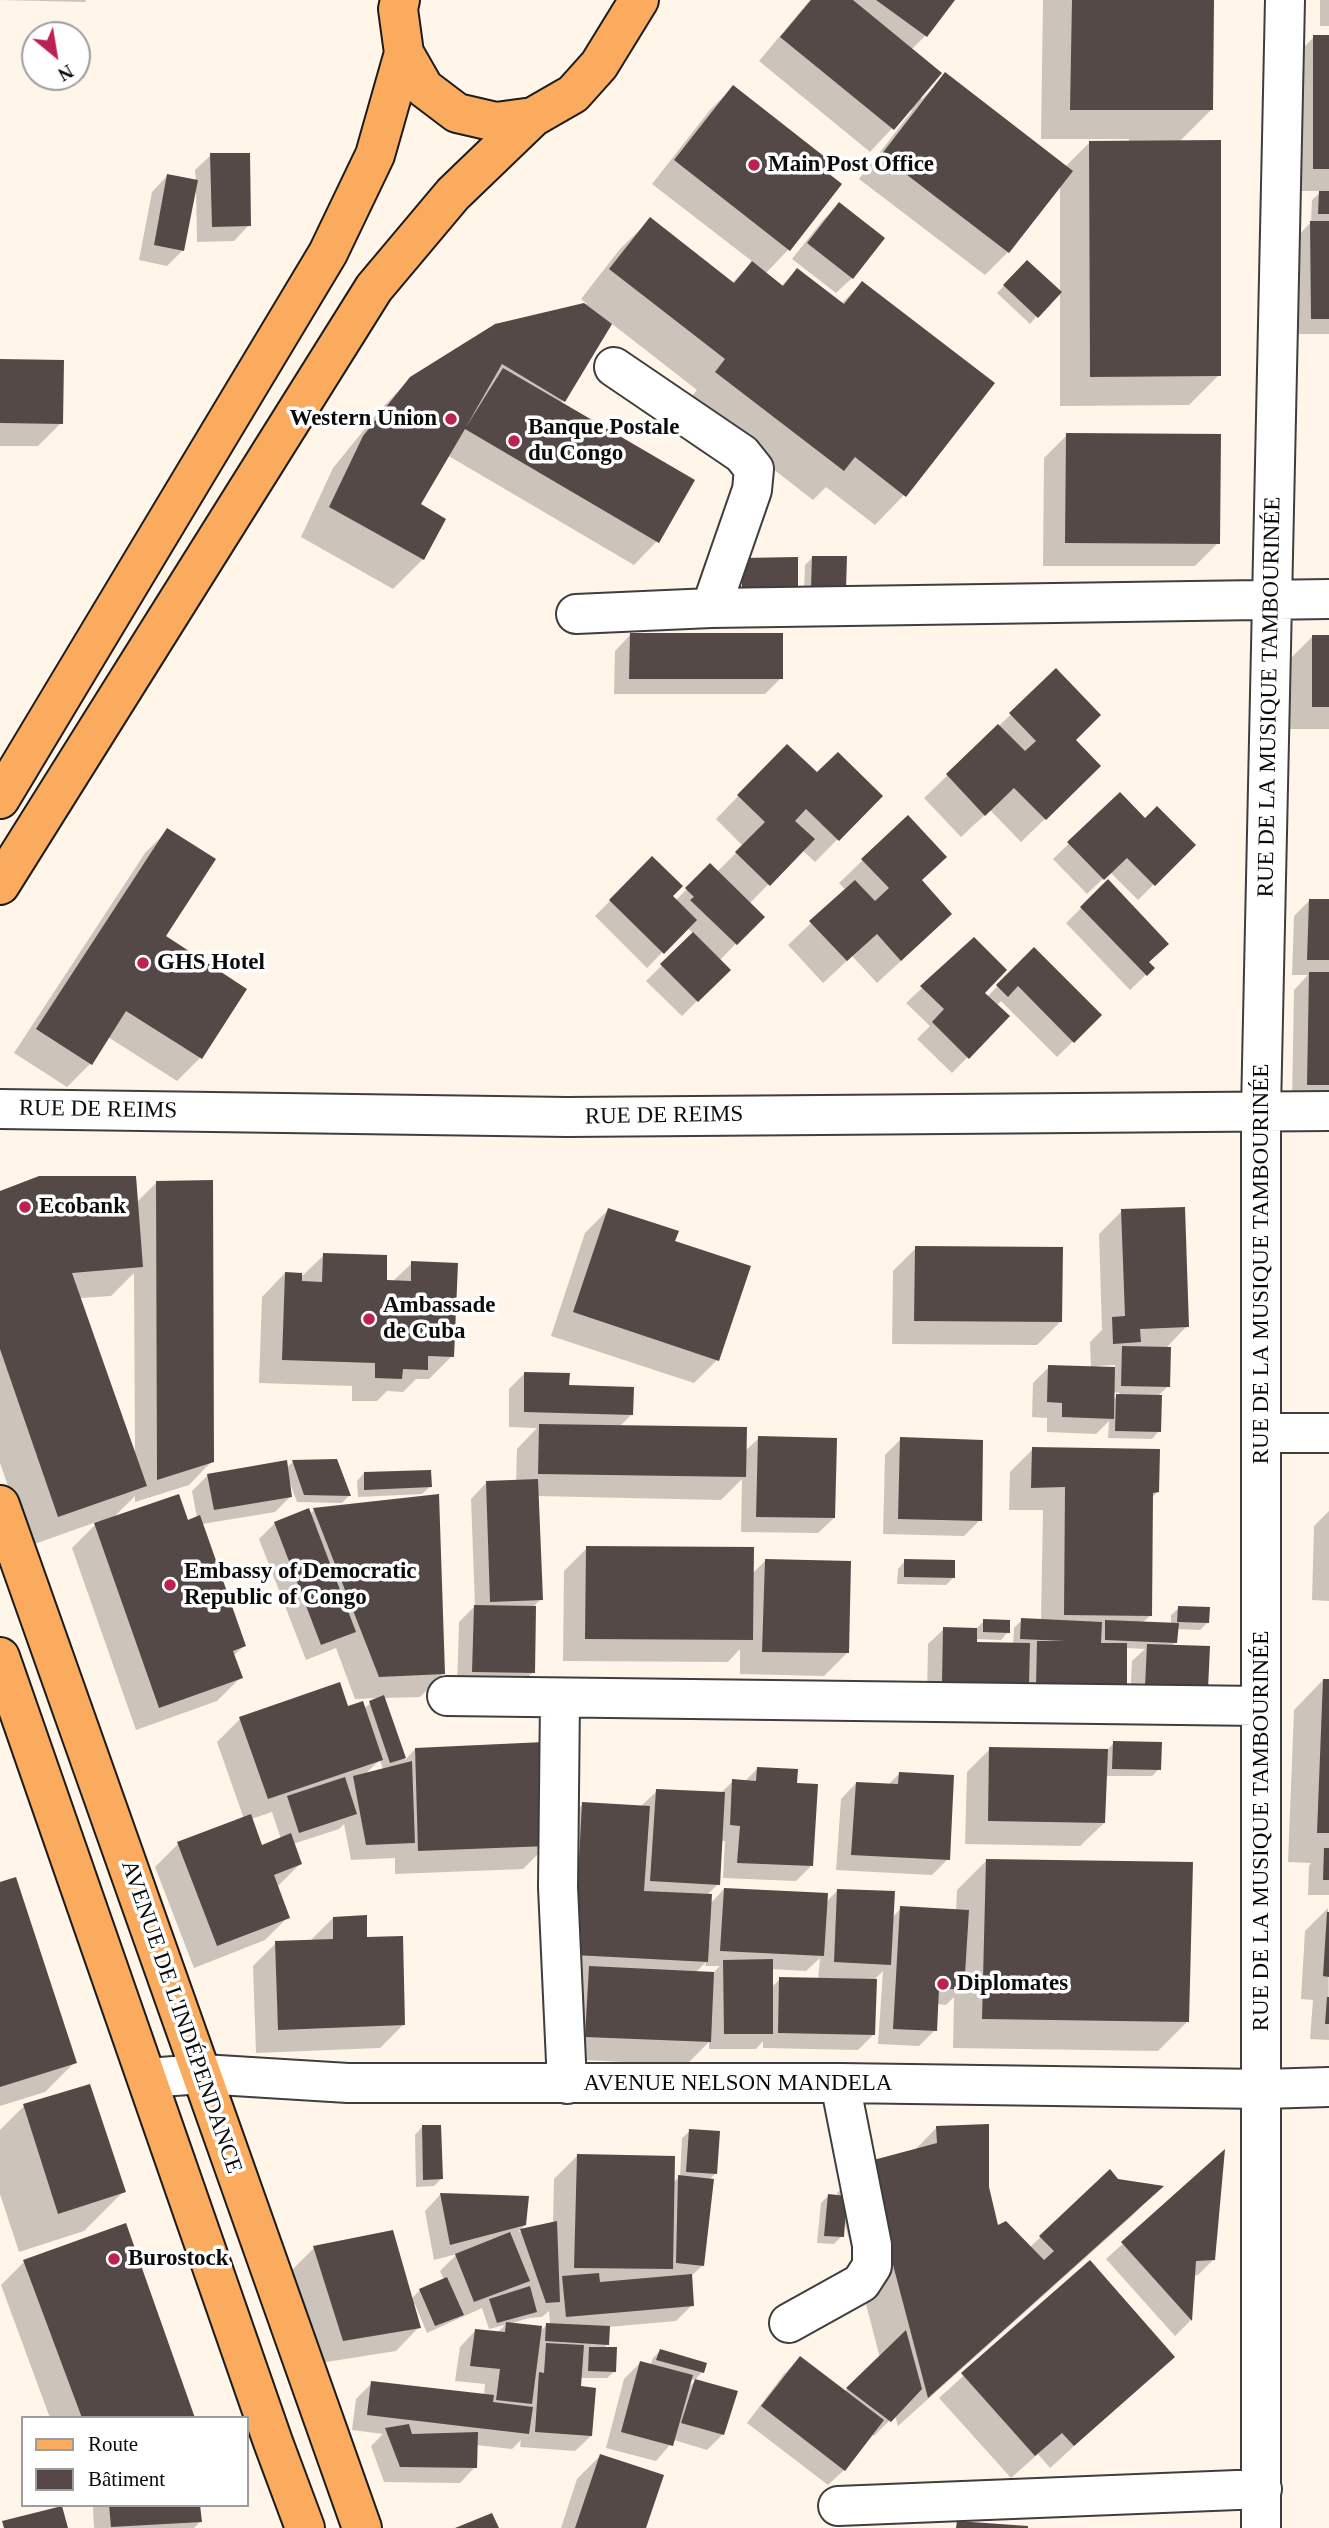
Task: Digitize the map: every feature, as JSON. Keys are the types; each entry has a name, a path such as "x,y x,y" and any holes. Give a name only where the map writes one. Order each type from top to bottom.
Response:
{"main road":[{"path":"400,0 398,9 404,53 424,88 457,113 496,122 533,117"},
{"path":"0,886 374,288 453,194 533,117 573,94 599,65 639,0"},
{"path":"0,799 328,253 375,155 404,53"},
{"name":"AVENUE DE L'INDÉPENDANCE","path":"0,1505 320,2416 362,2528"},
{"path":"0,1657 305,2528"}],"street":[{"name":"RUE DE LA MUSIQUE TAMBOURINÉE","path":"1261,2528 1261,1110 1285,0"},
{"path":"614,367 742,454 754,469 752,490 710,608"},
{"path":"576,614 710,608 1329,599"},
{"name":"RUE DE REIMS","path":"0,1109 566,1117 1329,1111"},
{"path":"1262,1433 1329,1433"},
{"path":"447,1696 1261,1706"},
{"path":"560,1699 558,1887 567,2084"},
{"name":"AVENUE NELSON MANDELA","path":"147,2078 202,2074 348,2083 840,2083 1263,2089 1329,2087"},
{"path":"789,2323 861,2283 872,2266 872,2245 840,2083"},
{"path":"838,2506 1262,2489"}],"building":[{"path":"811,0 853,0 942,73 894,130 780,37"},
{"path":"876,0 955,0 927,37"},
{"path":"1072,0 1214,0 1213,110 1070,110"},
{"path":"1313,35 1329,35 1329,169 1313,169"},
{"path":"945,72 1073,171 1009,253 881,155"},
{"name":"Main Post Office","path":"733,85 830,161 823,169 842,184 790,251 674,160"},
{"path":"1221,140 1221,376 1090,377 1089,141"},
{"path":"210,153 250,153 251,226 212,227"},
{"path":"167,174 198,180 184,251 154,245"},
{"path":"1319,191 1329,191 1329,214 1318,214"},
{"path":"839,202 885,238 853,279 807,243"},
{"path":"650,217 734,283 752,261 783,286 797,268 844,304 862,281 995,383 906,497 855,457 844,471 715,372 725,359 609,269"},
{"path":"1310,221 1329,221 1329,319 1311,319"},
{"path":"1027,260 1062,292 1038,318 1003,285"},
{"path":"584,303 612,324 565,402 502,364 466,427 503,368 695,480 659,543 465,429 421,504 446,519 424,560 329,507 363,436 410,377 495,324"},
{"path":"0,359 64,360 63,424 0,423"},
{"path":"1066,433 1221,434 1220,544 1065,543"},
{"path":"812,556 847,556 846,589 811,588"},
{"path":"798,557 798,592 742,593 742,558"},
{"path":"630,633 783,633 783,679 629,679"},
{"path":"1312,635 1329,635 1329,707 1312,707"},
{"path":"1056,668 1101,715 1076,740 1101,766 1046,820 1014,788 985,816 946,774 998,724 1025,751 1036,741 1009,713"},
{"path":"787,744 817,772 838,752 883,796 839,841 806,809 795,821 815,839 770,886 735,852 765,822 737,795"},
{"path":"1120,792 1145,818 1157,806 1196,845 1155,886 1127,858 1104,880 1067,842"},
{"path":"908,815 947,857 922,880 952,914 901,961 877,934 847,961 809,921 855,880 875,901 889,888 861,859"},
{"name":"GHS Hotel","path":"167,828 216,859 166,936 247,989 202,1059 126,1011 92,1065 36,1029"},
{"path":"652,856 683,886 673,896 697,920 664,954 609,900"},
{"path":"710,863 765,917 737,945 690,900 694,897 685,888"},
{"path":"1108,879 1169,944 1149,962 1155,968 1147,976 1080,907"},
{"path":"1309,899 1329,899 1329,960 1307,960"},
{"path":"693,932 731,970 698,1002 660,964"},
{"path":"974,937 1007,970 985,993 1010,1016 969,1059 932,1022 944,1009 920,986"},
{"path":"1034,947 1102,1015 1074,1043 1018,986 1008,997 996,985"},
{"path":"1309,972 1329,972 1329,1085 1307,1085"},
{"path":"39,1176 136,1176 143,1267 72,1273 147,1486 58,1517 0,1349 0,1191"},
{"path":"213,1180 214,1462 157,1480 156,1181"},
{"path":"1185,1207 1189,1327 1140,1329 1141,1342 1113,1344 1112,1317 1125,1316 1121,1209"},
{"path":"608,1208 679,1231 675,1241 751,1266 719,1361 573,1312"},
{"path":"915,1246 1063,1247 1062,1322 914,1321"},
{"name":"Ambassade de Cuba","path":"323,1253 387,1255 387,1280 411,1281 411,1261 458,1263 454,1357 428,1356 428,1370 403,1369 402,1379 375,1378 375,1363 282,1360 285,1272 302,1273 302,1281 322,1282"},
{"path":"1122,1346 1171,1347 1170,1387 1121,1386"},
{"path":"1048,1365 1115,1367 1114,1419 1062,1417 1062,1403 1047,1402"},
{"path":"524,1372 570,1373 569,1385 634,1387 633,1415 524,1412"},
{"path":"1116,1394 1162,1395 1161,1432 1115,1431"},
{"path":"539,1424 747,1427 746,1477 538,1474"},
{"path":"758,1436 837,1438 835,1518 756,1517"},
{"path":"900,1437 983,1440 982,1521 898,1519"},
{"path":"1032,1447 1160,1449 1159,1492 1153,1493 1152,1616 1064,1615 1065,1487 1031,1488"},
{"path":"337,1459 351,1496 304,1495 292,1460"},
{"path":"287,1460 292,1497 214,1510 207,1474"},
{"path":"431,1470 432,1487 364,1490 364,1472"},
{"path":"538,1479 543,1600 490,1602 486,1481"},
{"name":"Embassy of Democratic Republic of Congo","path":"179,1494 188,1520 200,1515 246,1646 233,1651 243,1678 159,1708 94,1523"},
{"path":"439,1494 445,1674 379,1677 313,1508"},
{"path":"309,1508 356,1632 321,1645 274,1522"},
{"path":"586,1546 754,1547 753,1640 585,1639"},
{"path":"765,1559 851,1561 849,1653 762,1652"},
{"path":"904,1559 955,1560 955,1578 904,1577"},
{"path":"474,1605 536,1606 535,1673 472,1672"},
{"path":"1178,1606 1210,1607 1209,1623 1177,1622"},
{"path":"1021,1618 1102,1622 1101,1643 1127,1643 1127,1688 1036,1686 1037,1641 1065,1641 1020,1639"},
{"path":"983,1619 1010,1620 1010,1633 983,1632"},
{"path":"1105,1620 1179,1623 1177,1643 1105,1640"},
{"path":"943,1627 977,1628 977,1642 1030,1643 1029,1684 942,1682"},
{"path":"1147,1644 1210,1646 1208,1689 1145,1687"},
{"path":"1323,1679 1329,1679 1329,1833 1317,1833"},
{"path":"340,1682 348,1706 363,1701 383,1760 268,1799 239,1717"},
{"path":"384,1695 406,1758 390,1763 369,1701"},
{"path":"1113,1741 1162,1742 1161,1770 1112,1769"},
{"path":"544,1742 548,1846 418,1851 415,1748"},
{"path":"989,1747 1108,1749 1105,1823 988,1821"},
{"path":"412,1761 415,1843 366,1845 353,1776"},
{"path":"757,1767 798,1769 797,1783 818,1784 813,1866 737,1863 740,1826 730,1825 732,1779 756,1781"},
{"path":"899,1772 954,1775 950,1860 851,1855 856,1782 898,1784"},
{"path":"345,1777 357,1814 299,1833 287,1796"},
{"path":"656,1789 725,1792 720,1885 650,1881"},
{"path":"582,1802 650,1806 644,1891 712,1894 708,1962 574,1955"},
{"path":"251,1814 262,1845 291,1833 302,1864 274,1875 290,1918 217,1946 177,1842"},
{"path":"1324,1848 1329,1848 1329,1880 1323,1880"},
{"path":"986,1859 1193,1862 1189,2022 982,2019"},
{"path":"16,1877 77,2063 0,2087 0,1882"},
{"path":"724,1888 828,1893 824,1956 720,1951"},
{"path":"837,1889 895,1891 891,1965 834,1962"},
{"path":"900,1906 969,1910 964,1990 939,1988 937,2031 893,2029"},
{"path":"1329,1912 1329,1977 1323,1976"},
{"path":"367,1915 367,1937 403,1936 405,2025 278,2030 275,1941 333,1939 333,1917"},
{"path":"773,1959 773,2034 724,2034 723,1960"},
{"path":"589,1966 714,1972 711,2042 585,2037"},
{"path":"779,1977 877,1979 875,2035 778,2033"},
{"path":"1327,1997 1329,2024 1325,2024"},
{"path":"90,2084 126,2192 58,2214 23,2104"},
{"path":"989,2124 989,2187 998,2225 1006,2221 1044,2260 1054,2251 1039,2236 1110,2169 1118,2179 1164,2186 928,2398 866,2162 937,2143 936,2126"},
{"path":"422,2125 441,2125 443,2179 423,2180"},
{"path":"689,2129 720,2131 717,2174 686,2172"},
{"path":"1225,2149 1215,2260 1196,2261 1192,2321 1121,2242"},
{"path":"577,2154 675,2156 673,2269 574,2268"},
{"path":"678,2175 714,2179 704,2266 676,2263"},
{"path":"440,2193 529,2196 526,2225 450,2245"},
{"path":"828,2194 847,2196 844,2237 824,2236"},
{"path":"557,2221 560,2302 546,2303 520,2229"},
{"path":"126,2223 194,2416 81,2416 23,2260"},
{"path":"393,2230 421,2328 343,2341 313,2246"},
{"path":"510,2232 530,2281 474,2302 455,2254"},
{"path":"1090,2260 1175,2357 1074,2446 1062,2433 1035,2456 961,2373"},
{"path":"599,2273 600,2282 692,2274 694,2306 566,2317 562,2276"},
{"path":"447,2277 464,2315 435,2326 419,2289"},
{"path":"530,2286 537,2312 497,2323 489,2299"},
{"path":"506,2322 542,2326 532,2404 496,2400 500,2369 470,2366 475,2329 505,2332"},
{"path":"546,2323 610,2326 609,2345 545,2341"},
{"path":"906,2330 922,2389 891,2422 846,2388"},
{"path":"546,2343 584,2345 581,2386 596,2388 592,2436 535,2432 539,2372 544,2373"},
{"path":"589,2347 617,2347 616,2372 588,2371"},
{"path":"660,2349 707,2363 704,2373 656,2360"},
{"path":"800,2356 884,2420 845,2471 761,2406"},
{"path":"640,2361 693,2375 673,2446 621,2432"},
{"path":"695,2379 738,2391 724,2435 681,2423"},
{"path":"371,2381 494,2395 493,2402 533,2407 529,2434 367,2415"},
{"path":"409,2424 412,2434 478,2432 477,2468 400,2467 385,2428"},
{"path":"600,2454 664,2475 646,2528 575,2528"},
{"path":"62,2507 68,2528 4,2528 2,2521"},
{"path":"109,2507 200,2507 202,2522 111,2527"},
{"path":"492,2513 499,2528 455,2528"},
{"path":"957,2521 1028,2526 1028,2528 956,2528"}],"place":[{"name":"Main Post Office","path":"754,165"},
{"name":"Western Union","path":"451,419"},
{"name":"Banque Postale du Congo","path":"514,441"},
{"name":"GHS Hotel","path":"143,963"},
{"name":"Ecobank","path":"25,1207"},
{"name":"Ambassade de Cuba","path":"369,1319"},
{"name":"Embassy of Democratic Republic of Congo","path":"170,1585"},
{"name":"Diplomates","path":"943,1984"},
{"name":"Burostock","path":"114,2259"}]}
